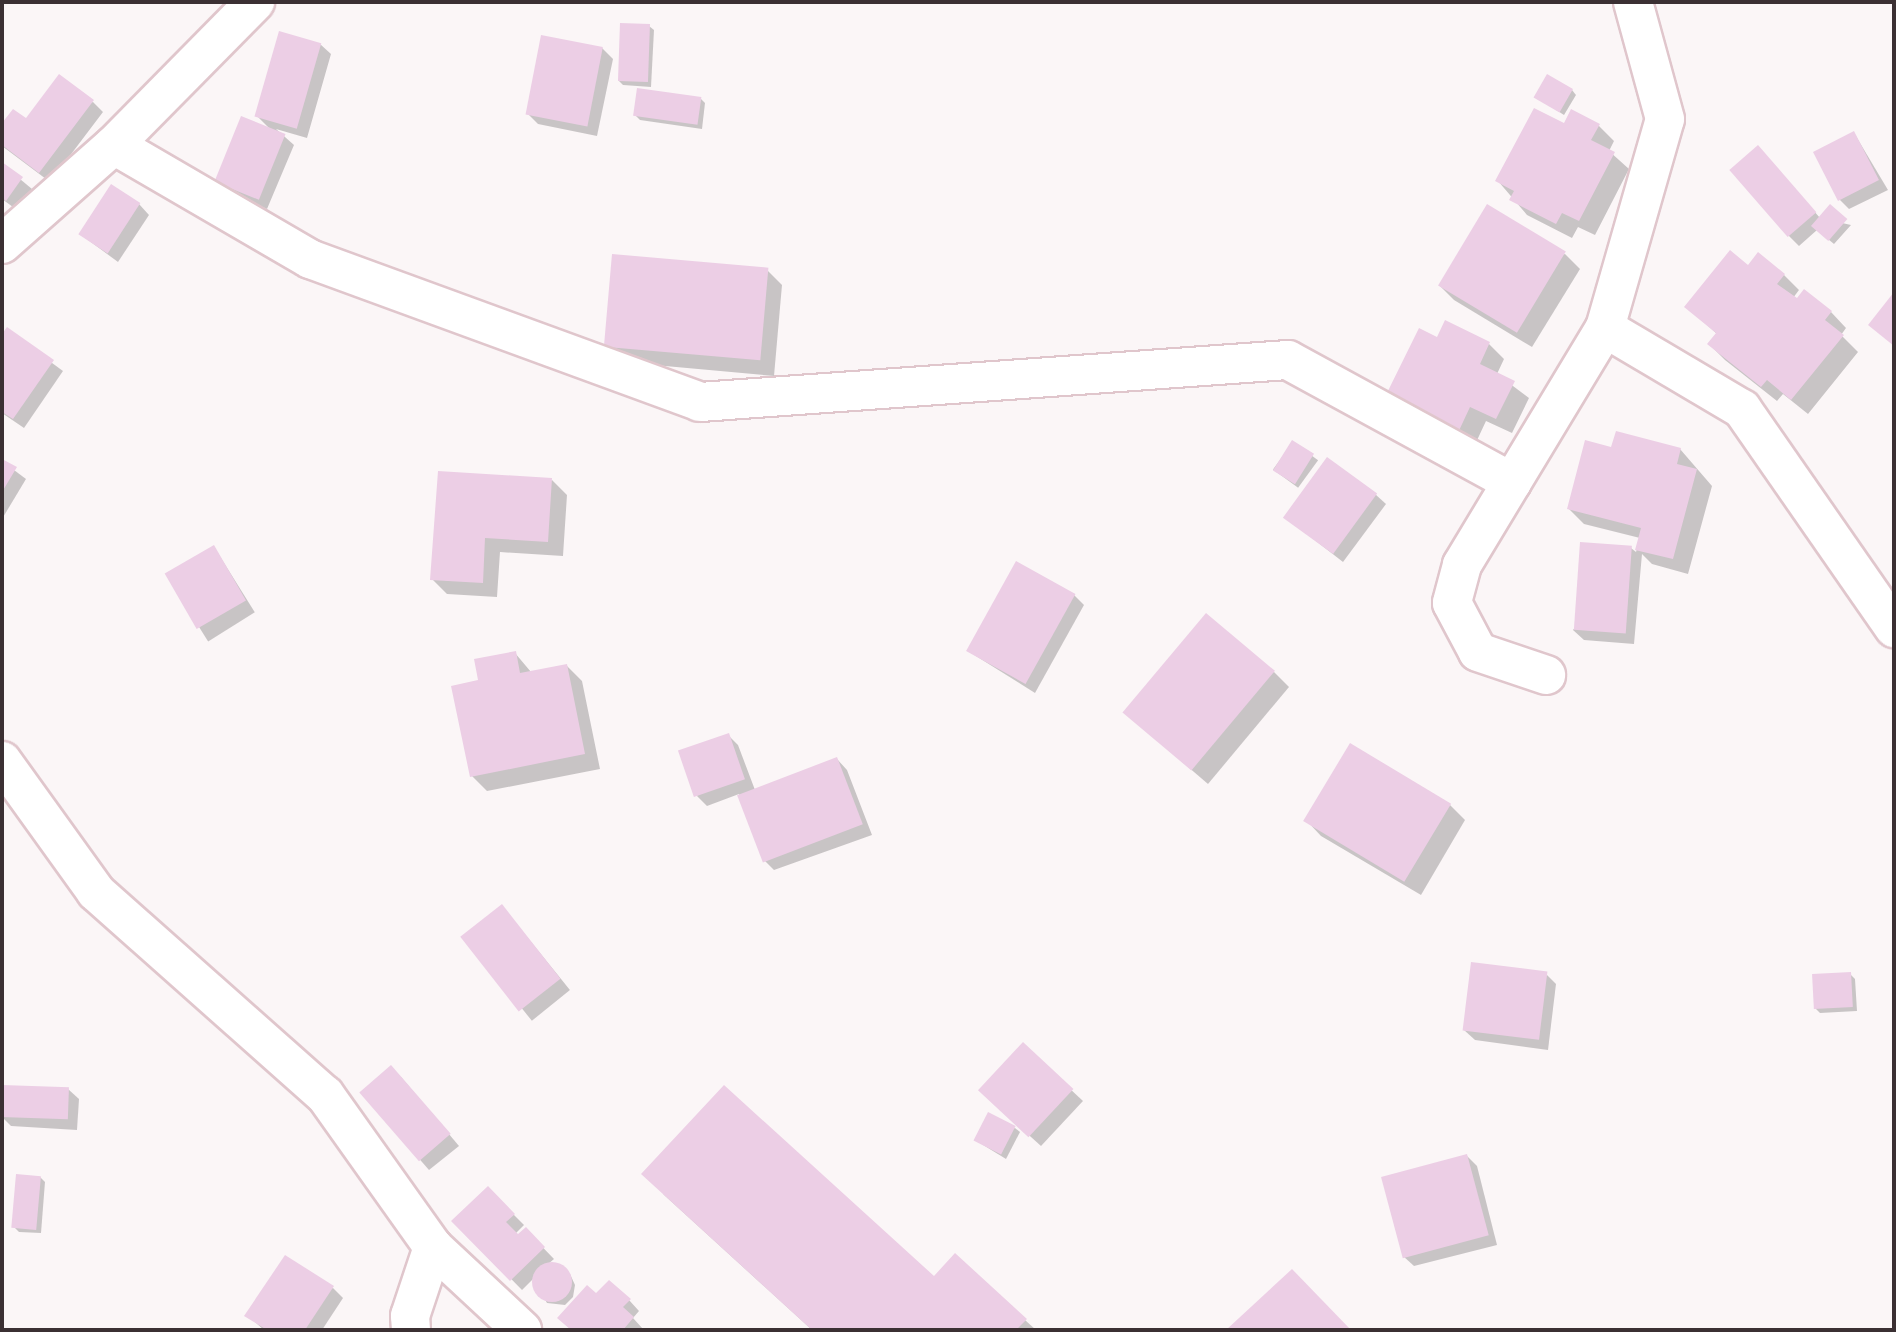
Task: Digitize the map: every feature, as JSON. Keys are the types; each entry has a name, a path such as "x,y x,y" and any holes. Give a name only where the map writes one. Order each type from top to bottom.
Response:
{"street":[{"path":"2,244 114,145 255,2"},
{"path":"1546,675 1478,652 1452,603 1462,565 1605,328 1665,118 1633,2"},
{"path":"114,145 310,258 700,402 1010,383 1289,360 1512,482"},
{"path":"1605,328 1742,409 1894,628"},
{"path":"2,761 96,892 325,1095 433,1247 522,1330"},
{"path":"411,1330 410,1316 433,1247"}],"building":[{"path":"620,23 650,24 648,82 618,81"},
{"path":"279,31 321,43 297,129 254,117"},
{"path":"541,35 603,47 587,127 526,115"},
{"path":"59,74 94,100 39,173 2,145 2,123 13,109 26,118"},
{"path":"1547,74 1573,89 1559,112 1534,97"},
{"path":"637,88 701,97 697,125 633,116"},
{"path":"1534,108 1564,123 1571,109 1600,124 1591,140 1615,152 1579,221 1562,213 1556,224 1509,200 1514,191 1495,181"},
{"path":"241,116 286,134 259,200 214,182"},
{"path":"1854,131 1879,180 1838,201 1813,152"},
{"path":"1758,145 1816,212 1788,237 1729,170"},
{"path":"2,162 23,177 6,201 2,198"},
{"path":"111,184 140,203 108,253 78,234"},
{"path":"1487,204 1566,251 1517,333 1438,285"},
{"path":"1830,204 1847,219 1828,241 1811,226"},
{"path":"1730,250 1748,265 1758,252 1785,274 1777,284 1797,298 1804,289 1832,311 1825,320 1844,335 1791,400 1767,380 1761,387 1707,344 1716,333 1684,307"},
{"path":"612,254 768,268 760,360 604,347"},
{"path":"1894,292 1894,346 1868,325"},
{"path":"1445,320 1490,342 1480,364 1515,381 1496,419 1470,407 1456,437 1383,401 1419,328 1437,337"},
{"path":"7,327 54,360 13,419 2,412 2,334"},
{"path":"1616,431 1681,448 1677,464 1697,469 1673,559 1635,550 1641,528 1567,509 1585,440 1611,447"},
{"path":"1292,440 1314,454 1295,484 1273,471"},
{"path":"1327,457 1377,493 1333,554 1283,518"},
{"path":"2,459 17,467 2,492"},
{"path":"438,471 552,478 548,542 485,538 483,583 430,580"},
{"path":"1580,542 1632,546 1626,633 1574,630"},
{"path":"214,545 246,600 197,629 165,574"},
{"path":"1016,561 1075,594 1026,684 966,651"},
{"path":"1206,613 1275,671 1191,770 1122,713"},
{"path":"516,651 520,673 567,664 585,754 470,777 451,686 478,680 474,659"},
{"path":"729,733 745,779 694,797 678,751"},
{"path":"1350,743 1451,804 1404,882 1303,821"},
{"path":"837,757 863,824 763,863 737,795"},
{"path":"502,904 560,979 519,1011 460,937"},
{"path":"1471,962 1547,971 1539,1040 1463,1030"},
{"path":"1851,972 1853,1007 1814,1009 1812,974"},
{"path":"1023,1042 1073,1089 1028,1137 978,1090"},
{"path":"391,1065 451,1134 419,1161 359,1093"},
{"path":"2,1085 69,1087 68,1119 2,1117"},
{"path":"724,1085 934,1276 955,1253 1027,1319 1016,1330 812,1330 641,1174"},
{"path":"988,1112 1016,1126 1001,1155 973,1141"},
{"path":"1467,1154 1489,1235 1403,1258 1381,1177"},
{"path":"16,1174 41,1176 36,1230 11,1228"},
{"path":"488,1186 515,1214 506,1222 518,1234 526,1227 545,1247 510,1281 451,1221"},
{"path":"285,1255 334,1286 305,1330 267,1330 244,1316"},
{"path":"552,1262 566,1268 572,1282 566,1296 552,1302 538,1296 532,1282 538,1268"},
{"path":"1292,1269 1351,1330 1226,1330"},
{"path":"609,1280 631,1299 623,1307 634,1317 623,1330 571,1330 557,1318 587,1285 596,1293"}]}
